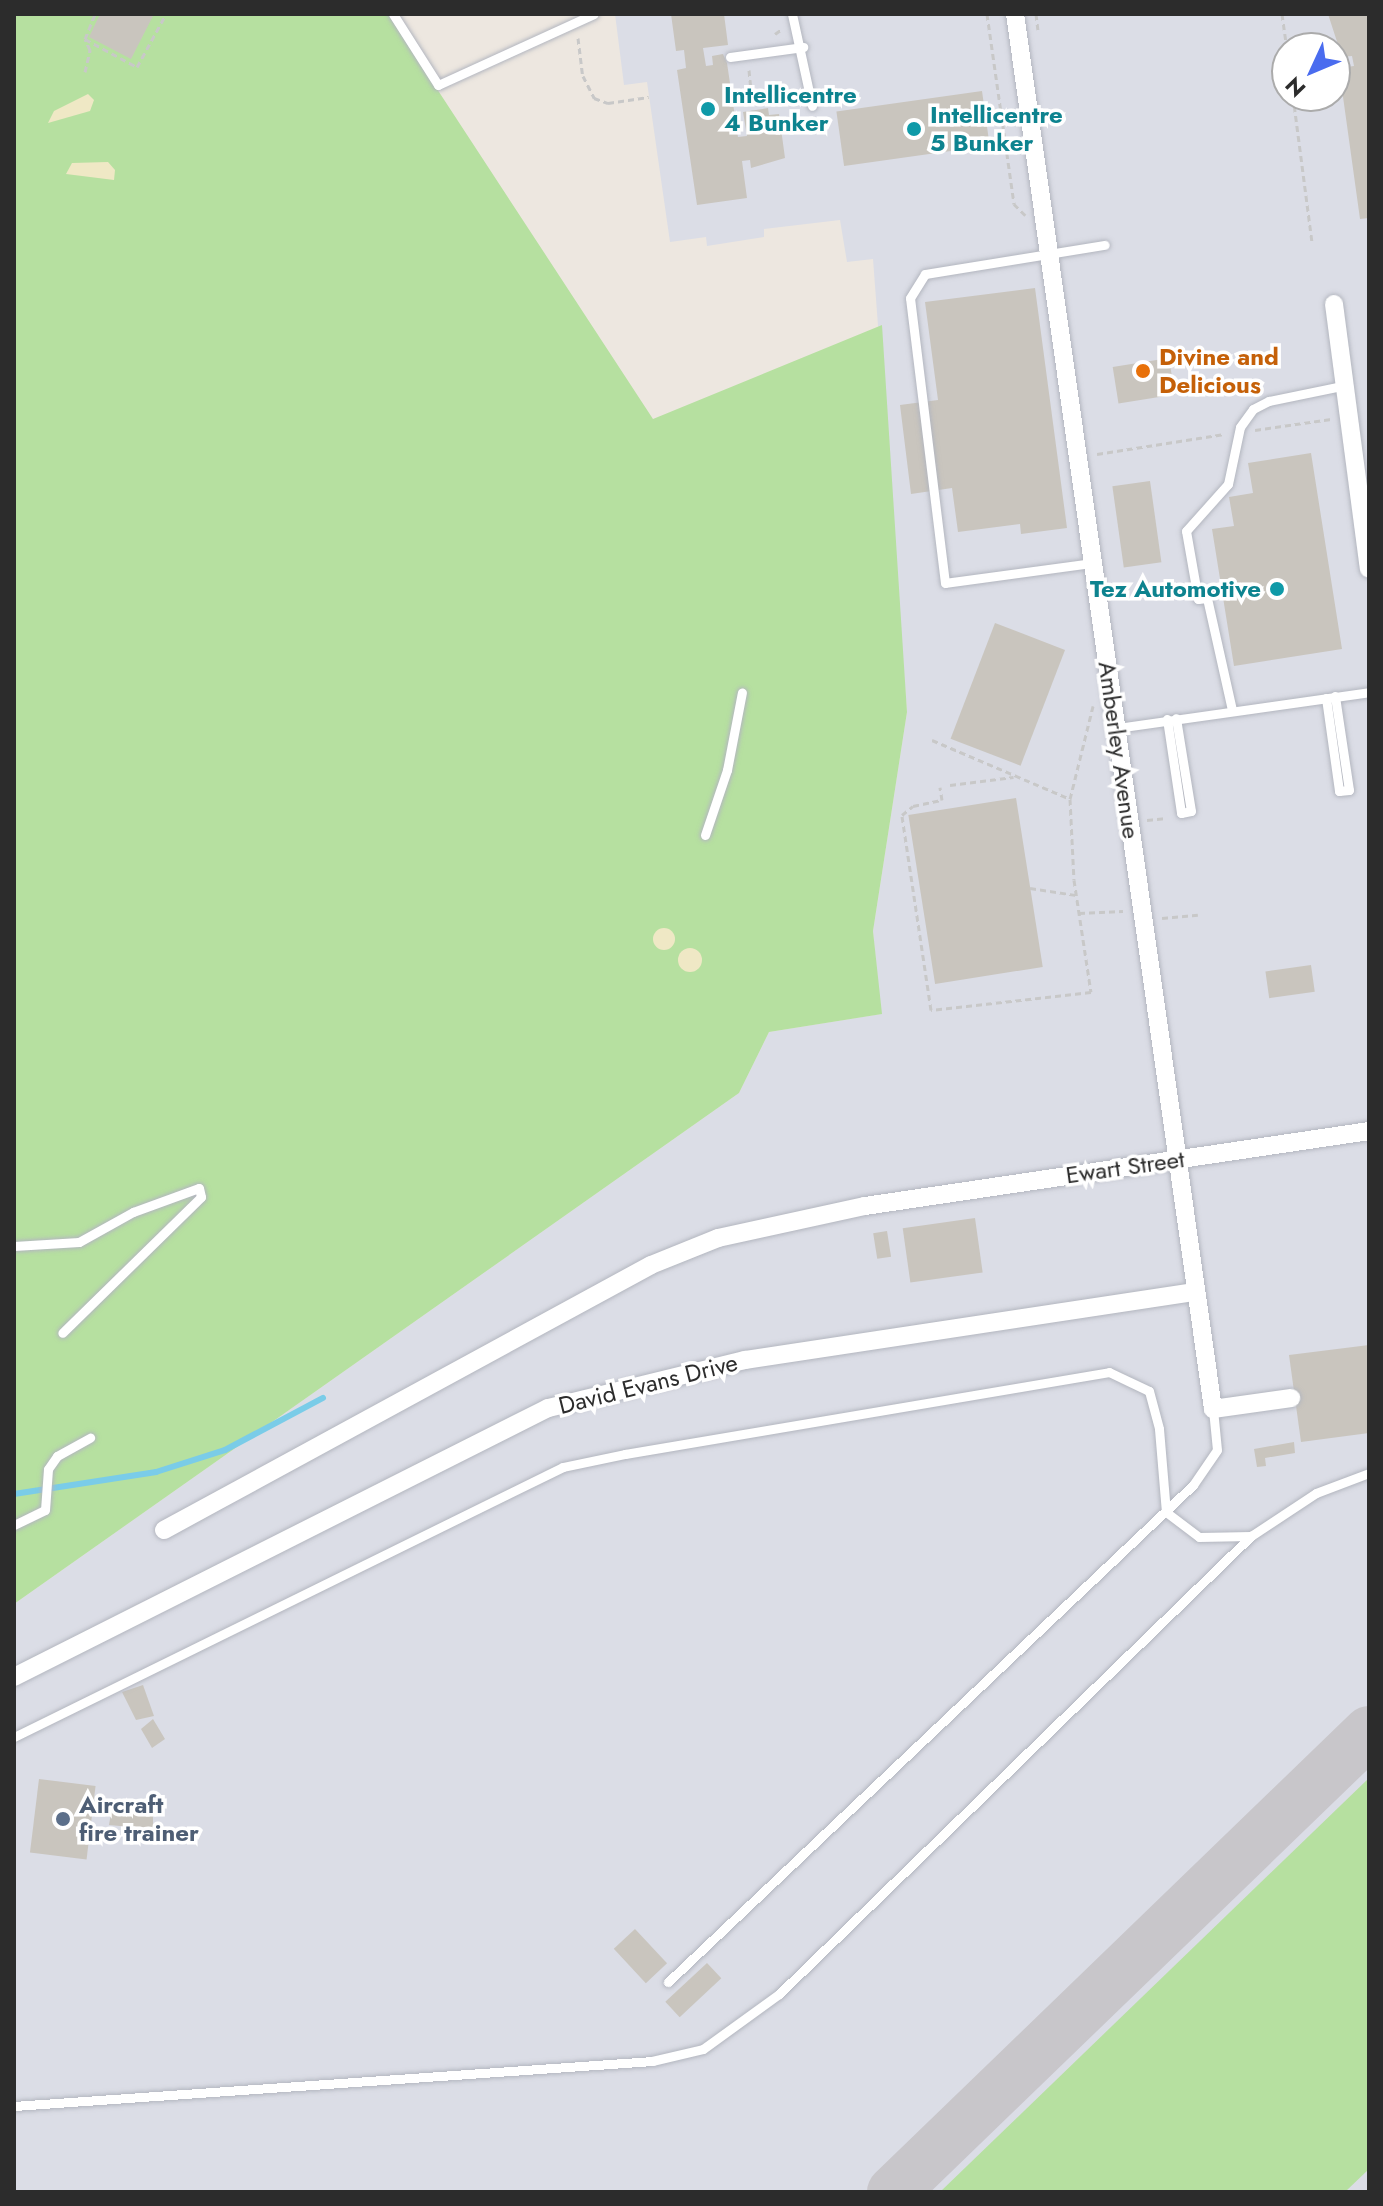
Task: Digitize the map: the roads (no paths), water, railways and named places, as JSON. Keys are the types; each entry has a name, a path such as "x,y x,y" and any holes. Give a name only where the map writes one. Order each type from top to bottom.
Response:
{"street":[{"name":"Amberley Avenue","path":"1015,14 1213,1409"},
{"path":"1334,304 1369,569"},
{"name":"Ewart Street","path":"164,1530 651,1265 718,1238 882,1205 1369,1131"},
{"name":"David Evans Drive","path":"14,1677 548,1408 745,1360 1196,1292"},
{"path":"1213,1409 1291,1398"}],"lane":[{"path":"393,14 438,85 594,14"},
{"path":"792,14 803,47 812,106"},
{"path":"730,57 803,47"},
{"path":"1092,563 945,583 910,298 925,274 1105,245"},
{"path":"1232,710 1207,598 1198,599 1186,531 1228,484 1240,427 1253,409 1269,401 1346,385"},
{"path":"705,835 727,770 742,692"},
{"path":"1117,728 1369,692"},
{"path":"1330,697 1344,790"},
{"path":"1172,719 1186,812"},
{"path":"14,1246 79,1242 133,1212 199,1188 201,1197 62,1333"},
{"path":"14,1737 563,1467 1109,1372 1149,1391 1159,1429 1166,1512 1199,1537 1251,1536"},
{"path":"668,1982 1201,1476 1217,1450 1213,1409"},
{"path":"14,1525 45,1510 49,1500 46,1480 57,1456 90,1438"},
{"path":"14,2106 652,2061 703,2049 779,1994 1251,1536 1316,1493 1369,1473"}],"waterway":[{"path":"14,1494 156,1472 225,1450 323,1398"}],"place":[{"name":"Intellicentre 4 Bunker","path":"708,109"},
{"name":"Intellicentre 5 Bunker","path":"914,129"},
{"name":"Divine and Delicious","path":"1143,371"},
{"name":"Tez Automotive","path":"1277,589"},
{"name":"Aircraft fire trainer","path":"63,1819"}]}
